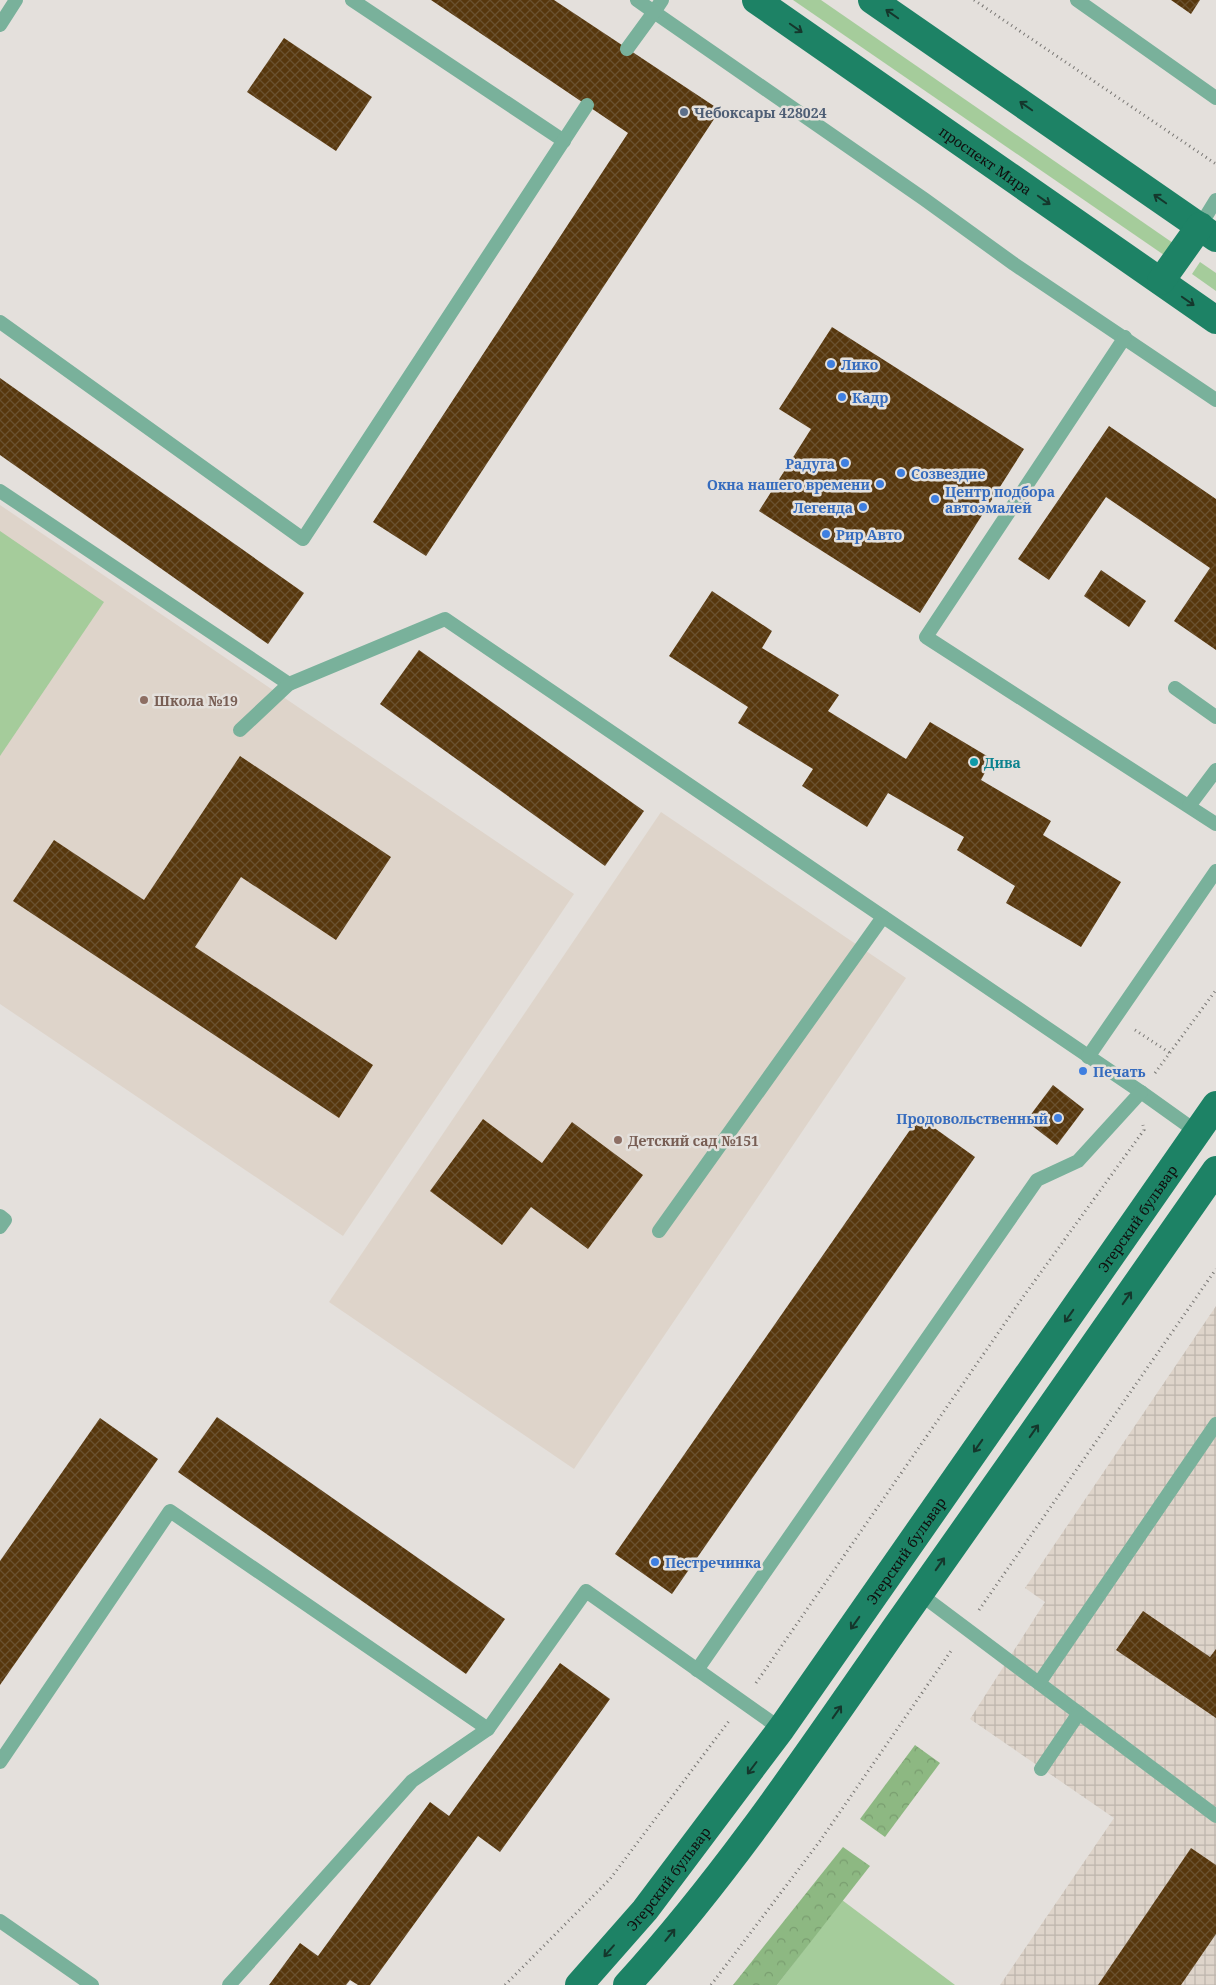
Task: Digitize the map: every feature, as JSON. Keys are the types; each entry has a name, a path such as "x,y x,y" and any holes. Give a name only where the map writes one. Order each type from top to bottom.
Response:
{"main road":[{"name":"проспект Мира","path":"756,0 1216,320"},
{"path":"872,0 1208,232 1161,281"},
{"name":"Эгерский бульвар","path":"579,1985 645,1910 781,1729 890,1573 1206,1139 1216,1105"},
{"path":"627,1985 650,1960 726,1864 809,1752 1216,1170"},
{"path":"890,1573 920,1594"},
{"path":"781,1729 809,1752"}],"lane":[{"path":"0,24 16,0"},
{"path":"352,0 564,141"},
{"path":"637,0 658,6 1014,264 1216,400"},
{"path":"1078,0 1216,98"},
{"path":"627,49 658,6"},
{"path":"0,322 303,539 587,105"},
{"path":"1208,232 1216,200"},
{"path":"1125,338 926,637 1216,824"},
{"path":"0,491 289,684"},
{"path":"240,730 289,684 445,619 1141,1092 1206,1139"},
{"path":"1175,688 1216,717"},
{"path":"1189,806 1216,770"},
{"path":"1088,1057 1216,871"},
{"path":"659,1231 883,916"},
{"path":"697,1670 1037,1180 1078,1161 1141,1092"},
{"path":"0,1216 5,1220 0,1228"},
{"path":"1039,1683 1216,1424"},
{"path":"0,1762 170,1511 488,1729"},
{"path":"229,1985 412,1782 488,1729 586,1591 781,1729"},
{"path":"920,1594 1216,1816"},
{"path":"1041,1768 1079,1713"},
{"path":"0,1921 92,1985"}],"path":[{"path":"974,0 1216,164"},
{"path":"1151,1078 1216,990"},
{"path":"1115,1017 1170,1053"},
{"path":"754,1686 1023,1297 1144,1130 1142,1122"},
{"path":"1005,1572 1216,1269"},
{"path":"712,1985 820,1841 956,1643"},
{"path":"506,1985 610,1879 732,1716"}],"shaded area":[{"name":"Школа №19","path":"0,505 574,894 343,1236 0,1004"},
{"name":"Детский сад №151","path":"661,812 906,978 574,1469 329,1302"},
{"path":"1216,1306 1216,1985 1000,1985 1114,1818 970,1719 1045,1602 1025,1588"}],"green space":[{"path":"793,0 821,0 1173,243 1164,255"},
{"path":"1200,262 1216,273 1216,291 1192,274"},
{"path":"0,531 104,602 0,756"},
{"path":"915,1745 940,1763 885,1837 860,1819"},
{"path":"843,1847 870,1866 777,1985 733,1985"},
{"path":"842,1900 955,1985 777,1985"}],"building":[{"path":"431,0 554,0 720,110 426,556 373,522 628,133"},
{"path":"1171,0 1200,0 1191,14"},
{"path":"284,38 372,97 336,151 247,92"},
{"path":"832,327 1024,449 920,613 759,511 811,429 779,409"},
{"path":"0,378 304,593 268,644 0,455"},
{"path":"1109,426 1216,499 1216,650 1174,621 1210,568 1106,497 1049,580 1018,559"},
{"path":"1101,570 1146,601 1129,627 1084,596"},
{"path":"712,591 772,631 762,648 839,695 828,711 906,759 930,722 992,759 981,780 1051,821 1043,835 1121,882 1081,947 1006,903 1015,886 957,850 964,837 888,793 867,827 802,786 813,769 738,723 748,707 669,656"},
{"path":"419,650 644,811 605,866 380,704"},
{"path":"240,756 391,857 336,940 241,877 195,947 373,1065 339,1118 13,901 54,840 144,900"},
{"path":"1053,1085 1084,1109 1057,1145 1026,1121"},
{"path":"919,1117 975,1157 672,1594 615,1554"},
{"path":"483,1119 542,1163 572,1122 643,1175 588,1249 531,1207 502,1245 430,1191"},
{"path":"217,1417 505,1619 466,1674 178,1472"},
{"path":"100,1418 158,1459 0,1685 0,1561"},
{"path":"1143,1611 1210,1657 1216,1649 1216,1718 1116,1650"},
{"path":"560,1663 610,1699 500,1852 478,1836 370,1985 358,1985 350,1980 346,1985 269,1985 300,1943 318,1956 430,1802 449,1816"},
{"path":"1191,1848 1216,1865 1216,1934 1181,1985 1098,1985"}],"place":[{"name":"Чебоксары 428024","path":"684,112"},
{"name":"Лико","path":"831,364"},
{"name":"Кадр","path":"842,397"},
{"name":"Радуга","path":"845,463"},
{"name":"Созвездие","path":"901,473"},
{"name":"Окна нашего времени","path":"880,484"},
{"name":"Центр подбора автоэмалей","path":"935,499"},
{"name":"Легенда","path":"863,507"},
{"name":"Рир Авто","path":"826,534"},
{"name":"Школа №19","path":"144,700"},
{"name":"Дива","path":"974,762"},
{"name":"Печать","path":"1083,1071"},
{"name":"Продовольственный","path":"1058,1118"},
{"name":"Детский сад №151","path":"618,1140"},
{"name":"Пестречинка","path":"655,1562"}]}
